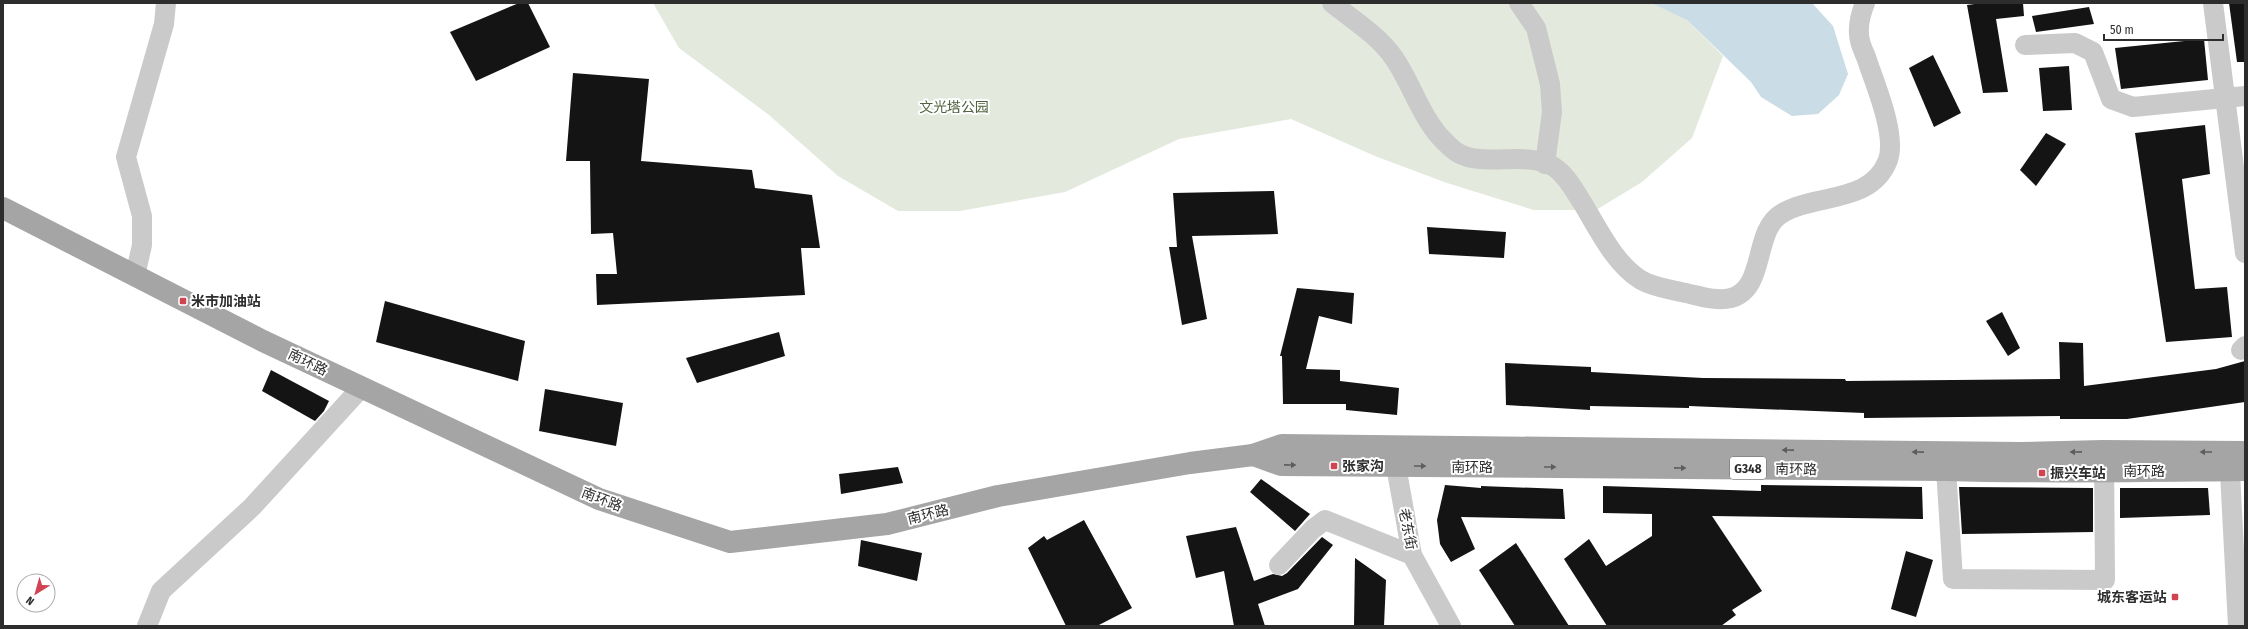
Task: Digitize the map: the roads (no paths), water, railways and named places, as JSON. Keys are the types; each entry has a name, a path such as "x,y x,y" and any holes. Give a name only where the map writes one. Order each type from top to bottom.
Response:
{"main road":[{"name":"南环路","path":"3,208 263,341 598,499 730,542 887,524 998,496 1190,463 1253,455 1281,465 1396,457 1945,461 2042,473 2104,461 2237,461"}],"street":[{"path":"136,276 142,245 142,216 126,157 164,24 166,3"},
{"path":"1332,3 1376,37 1390,53 1427,118 1442,139 1458,153 1473,158 1509,158 1537,161 1554,167 1568,181 1613,250 1639,279 1652,285 1712,299 1733,298 1745,290 1754,276 1767,228 1776,217 1793,206 1843,196 1862,188 1878,176 1888,159 1890,138 1882,106 1859,36 1859,19 1865,3"},
{"path":"1520,3 1536,28 1550,84 1552,112 1545,164"},
{"path":"2213,3 2236,97 2245,253"},
{"path":"2025,45 2075,43 2093,52 2111,99 2133,106 2236,97"},
{"path":"147,626 161,591 252,507 361,388"},
{"name":"老东街","path":"1396,457 1412,555 1451,626"},
{"path":"1945,461 1953,579 2105,580 2104,461"},
{"path":"2237,461 2238,626"},
{"path":"1279,565 1313,529 1325,520 1412,555"}],"water":[{"path":"1651,3 1812,3 1833,26 1848,74 1839,95 1818,114 1792,116 1761,97 1751,82 1687,20"}],"place":[{"name":"米市加油站","path":"183,301"},
{"name":"张家沟","path":"1334,466"},
{"name":"振兴车站","path":"2042,473"},
{"name":"城东客运站","path":"2175,597"}],"park label":[{"name":"文光塔公园","path":"954,107"}]}
